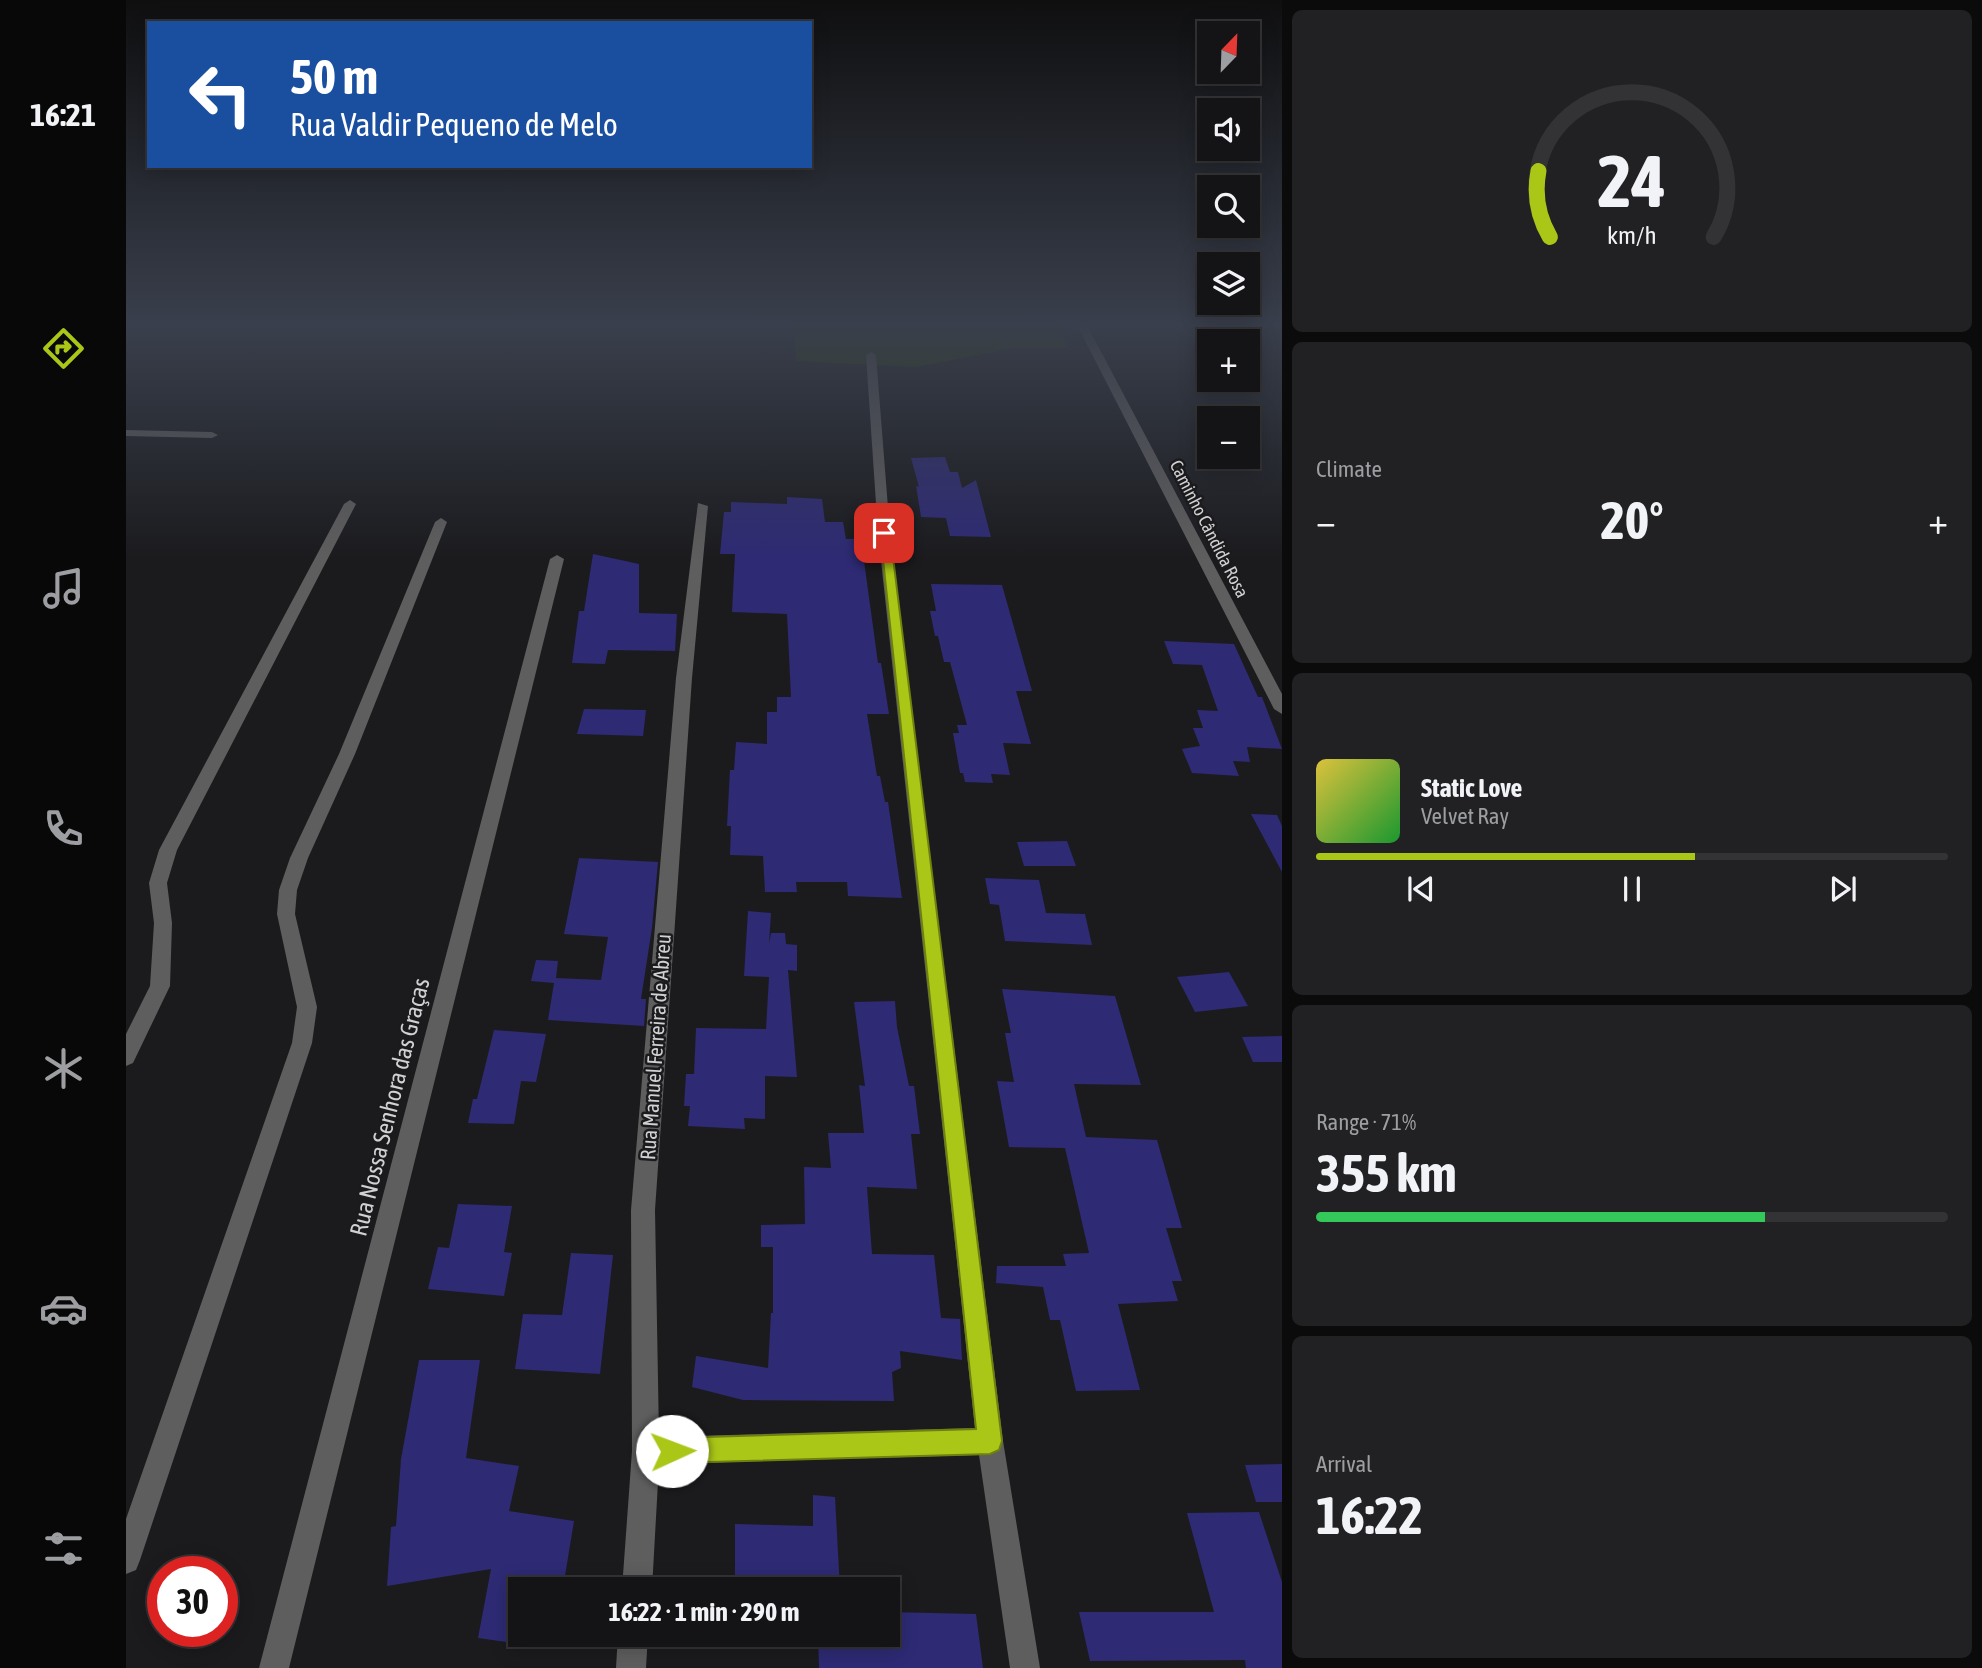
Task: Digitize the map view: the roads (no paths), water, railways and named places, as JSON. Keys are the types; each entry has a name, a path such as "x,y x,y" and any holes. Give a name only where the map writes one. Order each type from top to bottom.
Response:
{"street":[{"path":"875,405 884,533 990,1441 1025,1668"},
{"name":"Caminho Cândida Rosa","path":"1127,405 1202,557 1282,709"},
{"path":"126,433 212,435"},
{"path":"126,1056 141,1031 160,986 163,923 158,883 169,850 350,504"},
{"name":"Rua Manuel Ferreira de Abreu","path":"638,1577 646,1451 643,1210 684,678 702,506"},
{"path":"126,1560 302,1043 307,1007 286,914 288,890 299,858 347,754 441,522"},
{"name":"Rua Nossa Senhora das Graças","path":"274,1668 557,559"},
{"path":"646,1451 990,1441"},
{"path":"631,1668 633,1647"}]}
